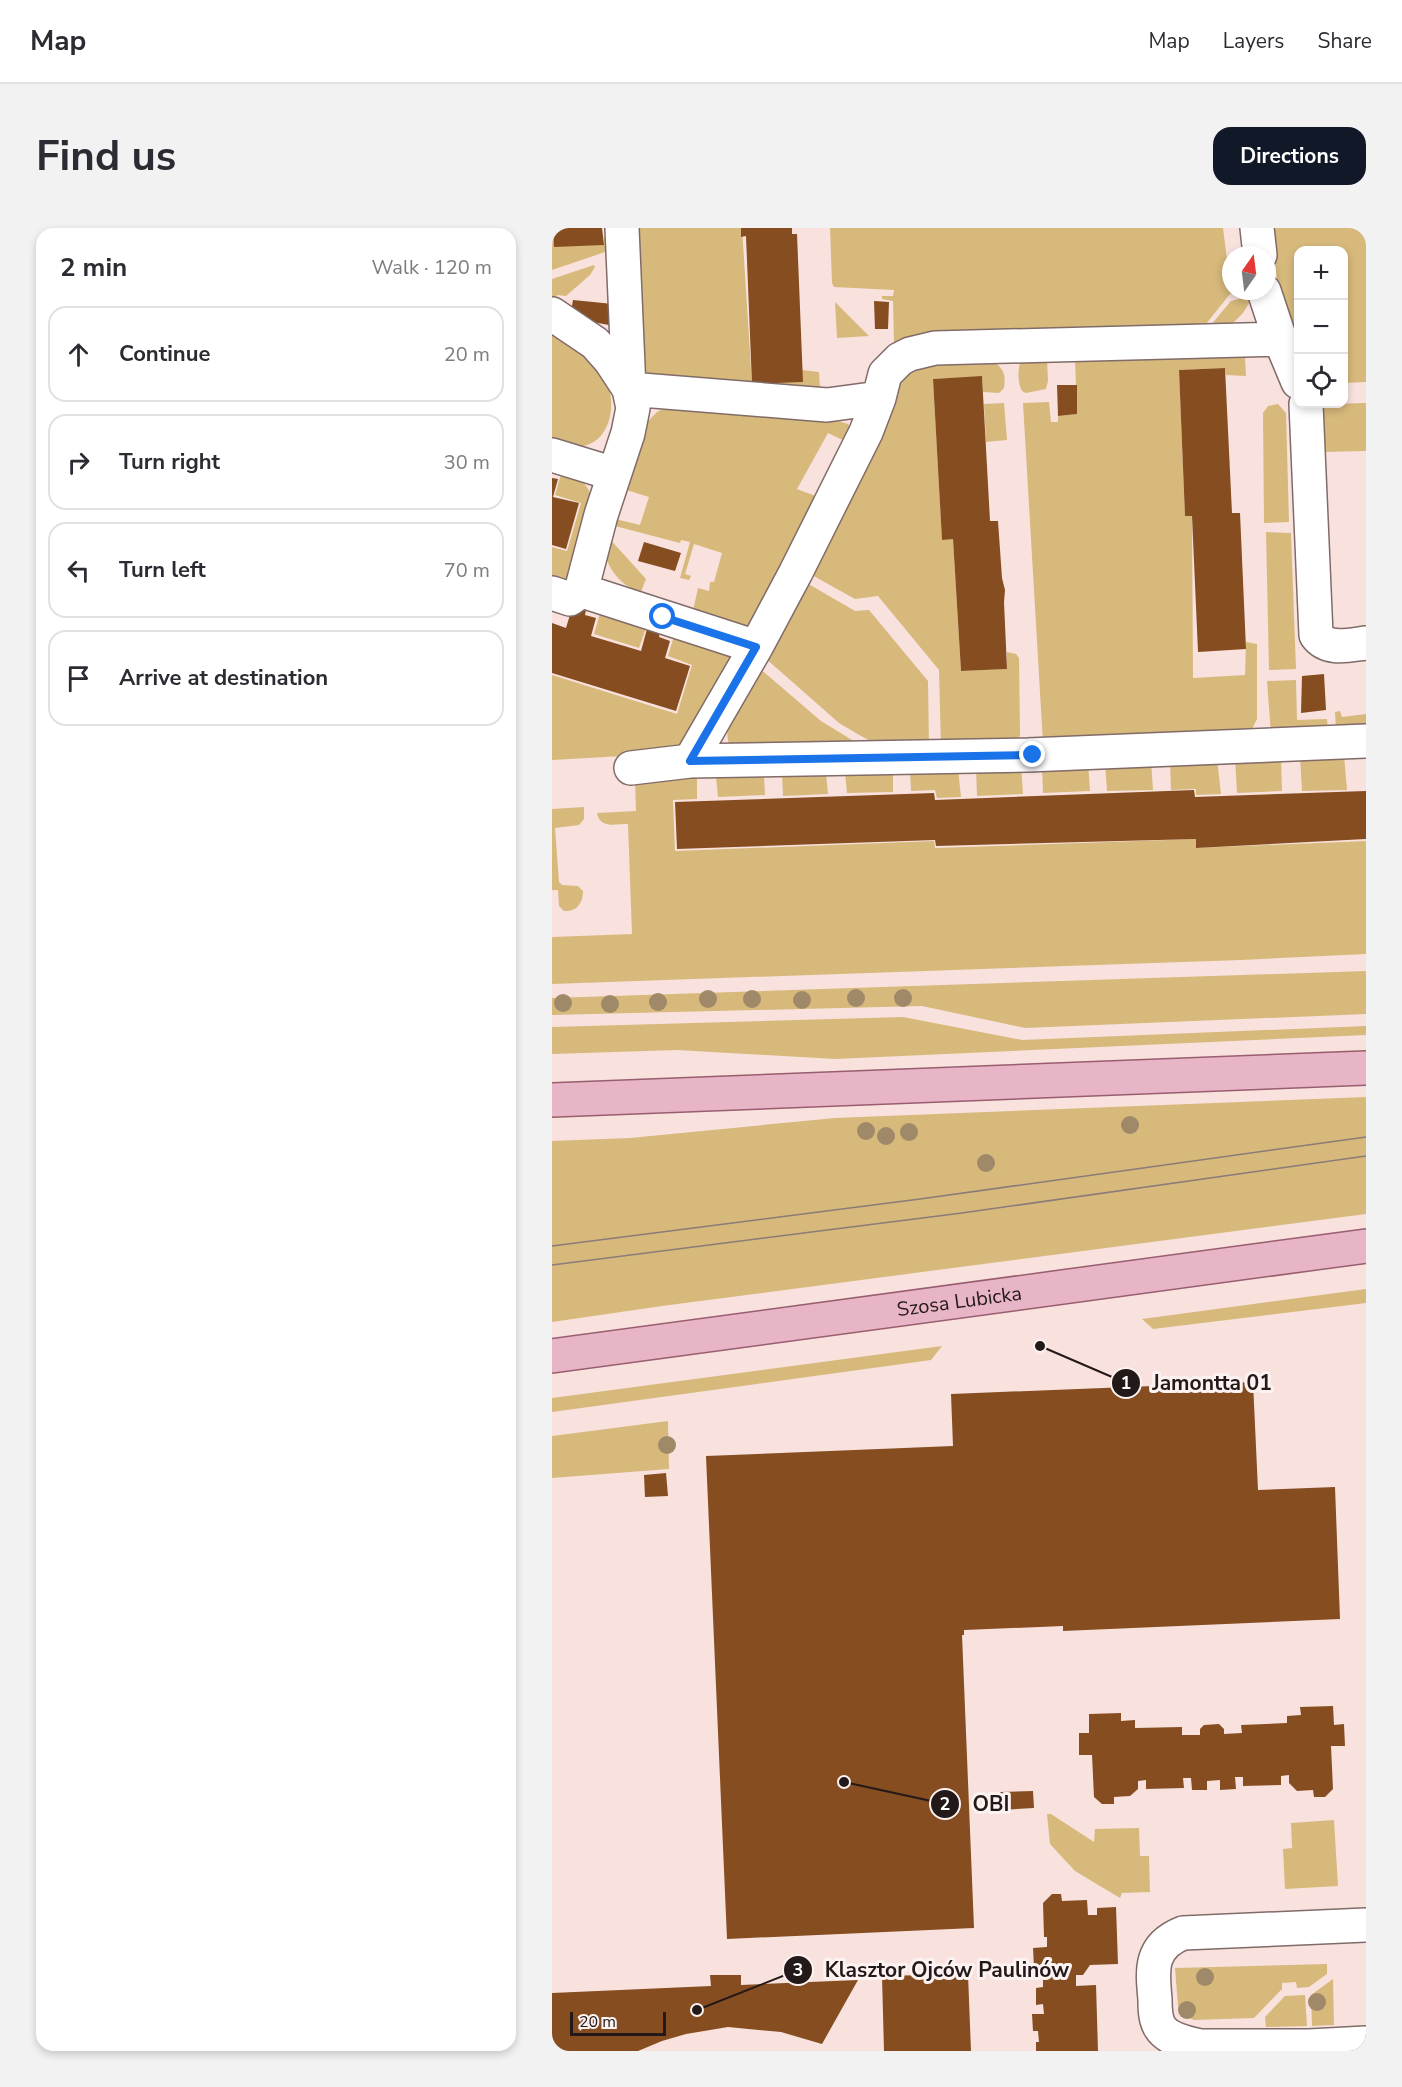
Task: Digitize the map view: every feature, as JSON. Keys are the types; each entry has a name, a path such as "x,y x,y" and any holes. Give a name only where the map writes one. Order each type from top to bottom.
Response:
{"main road":[{"path":"552,1100 1366,1068"},
{"name":"Szosa Lubicka","path":"552,1356 1366,1246"}],"street":[{"path":"622,228 629,389 633,408 628,433 614,474 566,592 756,647"},
{"path":"1257,228 1259,246"},
{"path":"1267,300 1294,371"},
{"path":"552,314 595,343 610,360 629,389"},
{"path":"690,761 756,647 866,432 879,398 881,386 891,366 910,354 935,348 1280,339"},
{"path":"629,389 827,405 879,398"},
{"path":"1306,408 1316,635 1320,641 1327,644 1366,643"},
{"path":"552,455 614,474"},
{"path":"631,768 690,761 1028,755 1366,741"},
{"path":"1366,1925 1183,1933 1172,1937 1163,1945 1156,1955 1152,1968 1156,2016 1160,2028 1171,2037 1184,2043 1201,2046 1309,2046 1366,2043"}],"shaded area":[{"path":"552,228 604,244 604,237 614,237 614,249 552,270"},
{"path":"633,228 742,228 752,384 802,370 819,372 820,390 660,380 638,369"},
{"path":"830,228 1223,228 1225,246 1222,246 1222,300 1225,300 1202,329 894,342 893,301 882,299 882,296 893,296 894,290 834,287"},
{"path":"1271,228 1366,228 1366,382 1348,383 1348,246 1294,246 1294,334 1278,288 1276,246 1273,246"},
{"path":"594,265 590,275 566,296 557,295 552,303 552,279"},
{"path":"1251,300 1243,313 1228,328 1210,326 1231,301"},
{"path":"835,302 869,336 837,338"},
{"path":"552,331 587,357 599,370 608,386 611,396 610,418 606,428 593,443 579,446 552,439"},
{"path":"1216,350 1245,358 1246,376 1226,375 1225,368 1179,370 1185,516 1192,516 1193,678 1245,675 1246,642 1257,644 1257,719 1251,731 1043,743 1023,403 1049,402 1051,422 1058,422 1058,416 1077,414 1075,358"},
{"path":"1047,360 1046,389 1026,393 1022,391 1018,376 1021,361"},
{"path":"993,361 1002,370 1005,379 1004,388 999,393 983,392 982,377 933,379 942,539 953,539 961,671 1007,669 1007,652 1016,654 1019,658 1020,736 1015,743 941,747 939,670 878,596 855,599 810,574 893,379 910,365"},
{"path":"1004,403 1007,440 986,442 984,404"},
{"path":"1366,403 1366,451 1322,452 1321,411 1325,408 1348,408 1348,404"},
{"path":"1278,404 1286,413 1289,522 1264,523 1263,413 1268,406"},
{"path":"665,408 824,417 848,424 853,433 851,444 828,433 797,489 821,498 749,628 693,611 698,588 709,591 710,582 714,582 722,553 694,544 685,574 691,576 689,580 680,578 690,542 681,540 680,543 615,526 611,518 640,525 649,497 623,489 643,426 657,412"},
{"path":"562,471 581,481 593,499 568,586 552,587 552,547 567,551 581,503 555,495"},
{"path":"1266,532 1291,533 1296,669 1269,670"},
{"path":"608,537 646,579 641,592 629,587 610,568 606,554"},
{"path":"805,582 855,611 869,610 928,681 929,747 884,748 861,736 839,723 764,657"},
{"path":"601,610 647,625 639,648 594,634"},
{"path":"675,633 735,651 684,745 641,755 552,760 552,675 677,714 692,665 668,656"},
{"path":"758,667 821,721 870,751 731,747 728,729 731,718 741,695"},
{"path":"1296,680 1297,720 1327,719 1328,731 1271,734 1267,681"},
{"path":"1340,711 1342,717 1366,714 1366,729 1336,731 1335,712"},
{"path":"1344,755 1347,790 1302,791 1300,756"},
{"path":"1281,756 1282,791 1237,793 1235,757"},
{"path":"1217,758 1221,794 1196,795 1196,789 1171,790 1170,760"},
{"path":"1151,760 1153,790 1107,791 1105,762"},
{"path":"1088,762 1090,791 1043,793 1042,766"},
{"path":"1021,765 1023,794 977,796 976,767"},
{"path":"958,769 961,797 937,798 935,790 911,791 910,770"},
{"path":"893,771 893,792 847,793 845,772"},
{"path":"826,773 828,794 783,796 782,774"},
{"path":"764,775 765,795 718,797 716,777"},
{"path":"697,777 697,799 673,800 675,851 934,841 935,848 1196,839 1196,848 1366,841 1366,954 552,984 552,937 632,934 628,824 605,824 597,813 636,811 635,780"},
{"path":"584,807 584,819 579,825 555,828 559,882 562,885 578,886 583,891 578,906 564,911 559,906 558,890 552,890 552,809"},
{"path":"1366,971 1366,1014 1025,1028 922,1006 552,1015 552,998"},
{"path":"903,1017 1022,1040 1366,1026 1366,1035 835,1059 677,1050 552,1054 552,1027"},
{"path":"1366,1097 1366,1214 552,1322 552,1141 630,1138 835,1118"},
{"path":"1366,1289 1366,1303 1153,1329 1142,1319"},
{"path":"942,1346 931,1360 552,1412 552,1398"},
{"path":"668,1421 669,1469 552,1478 552,1436"},
{"path":"1047,1814 1051,1814 1094,1842 1095,1829 1139,1828 1140,1856 1149,1856 1150,1892 1122,1893 1120,1898 1075,1871 1050,1844"},
{"path":"1334,1820 1338,1886 1285,1889 1283,1849 1292,1848 1291,1823"},
{"path":"1327,1964 1327,1974 1309,1987 1297,1988 1296,1982 1282,1983 1282,1989 1254,2018 1194,2020 1178,2006 1175,1968"},
{"path":"1333,1979 1334,2025 1312,2026 1311,1995"},
{"path":"1305,1995 1307,2026 1266,2027 1265,2017 1285,1996"}],"building":[{"path":"553,228 602,228 604,245 554,247"},
{"path":"741,228 792,228 792,234 797,234 803,382 752,384 746,236 741,237"},
{"path":"573,300 613,304 609,325 570,318"},
{"path":"874,301 889,302 888,329 875,329"},
{"path":"1225,368 1232,513 1240,513 1246,649 1198,652 1192,516 1185,516 1179,370"},
{"path":"982,376 990,521 998,521 1005,590 1007,669 961,671 953,539 942,540 933,379"},
{"path":"1057,385 1077,385 1077,414 1058,416"},
{"path":"552,478 558,479 553,497 579,503 566,549 552,545"},
{"path":"644,542 681,553 675,571 638,561"},
{"path":"573,605 586,610 585,615 596,618 591,636 641,651 647,629 660,632 659,637 670,641 665,658 690,666 676,711 552,673 552,623 566,628"},
{"path":"1324,674 1326,710 1301,713 1302,676"},
{"path":"1194,790 1195,797 1366,791 1366,839 1196,848 1196,839 936,846 935,840 677,849 675,802 934,793 935,800"},
{"path":"1253,1382 1258,1490 1335,1487 1340,1619 1063,1631 1063,1626 964,1630 964,1635 962,1635 974,1928 727,1939 706,1456 953,1446 951,1394"},
{"path":"666,1473 668,1496 645,1497 644,1475"},
{"path":"1333,1706 1334,1725 1344,1724 1345,1746 1331,1746 1333,1789 1325,1797 1314,1797 1313,1790 1297,1791 1289,1783 1289,1775 1281,1776 1281,1785 1243,1786 1243,1777 1235,1777 1236,1789 1220,1790 1220,1780 1207,1781 1207,1790 1192,1790 1191,1778 1183,1778 1184,1788 1146,1789 1146,1780 1138,1781 1138,1789 1130,1796 1114,1797 1114,1804 1102,1804 1094,1797 1092,1755 1079,1755 1079,1733 1089,1733 1089,1714 1121,1713 1121,1721 1135,1720 1135,1728 1182,1727 1182,1735 1200,1735 1200,1729 1204,1725 1219,1724 1224,1729 1224,1734 1242,1733 1241,1725 1287,1723 1287,1716 1301,1715 1300,1707"},
{"path":"1033,1791 1034,1808 1001,1810 1000,1792"},
{"path":"1052,1894 1061,1894 1062,1901 1087,1900 1088,1915 1097,1915 1097,1908 1116,1907 1118,1964 1090,1965 1083,1975 1076,1975 1076,1986 1096,1985 1098,2051 1036,2051 1036,2042 1039,2042 1038,2031 1033,2031 1032,2014 1044,2014 1043,2004 1036,2005 1036,1988 1043,1987 1043,1968 1034,1968 1033,1948 1047,1947 1047,1937 1044,1937 1043,1903"},
{"path":"968,1974 971,2051 884,2051 882,1976"},
{"path":"710,1975 741,1975 741,1985 858,1980 822,2044 781,2032 728,2027 686,2034 638,2051 552,2051 552,1993 711,1986"}],"tram line":[{"path":"552,1246 920,1199 1366,1137"},
{"path":"552,1265 962,1213 1366,1156"}],"place":[{"name":"Jamontta 01","path":"1040,1346"},
{"name":"OBI","path":"844,1782"},
{"name":"Klasztor Ojców Paulinów","path":"697,2010"}],"route":[{"path":"663,617 756,647 690,761 1033,755"}]}
